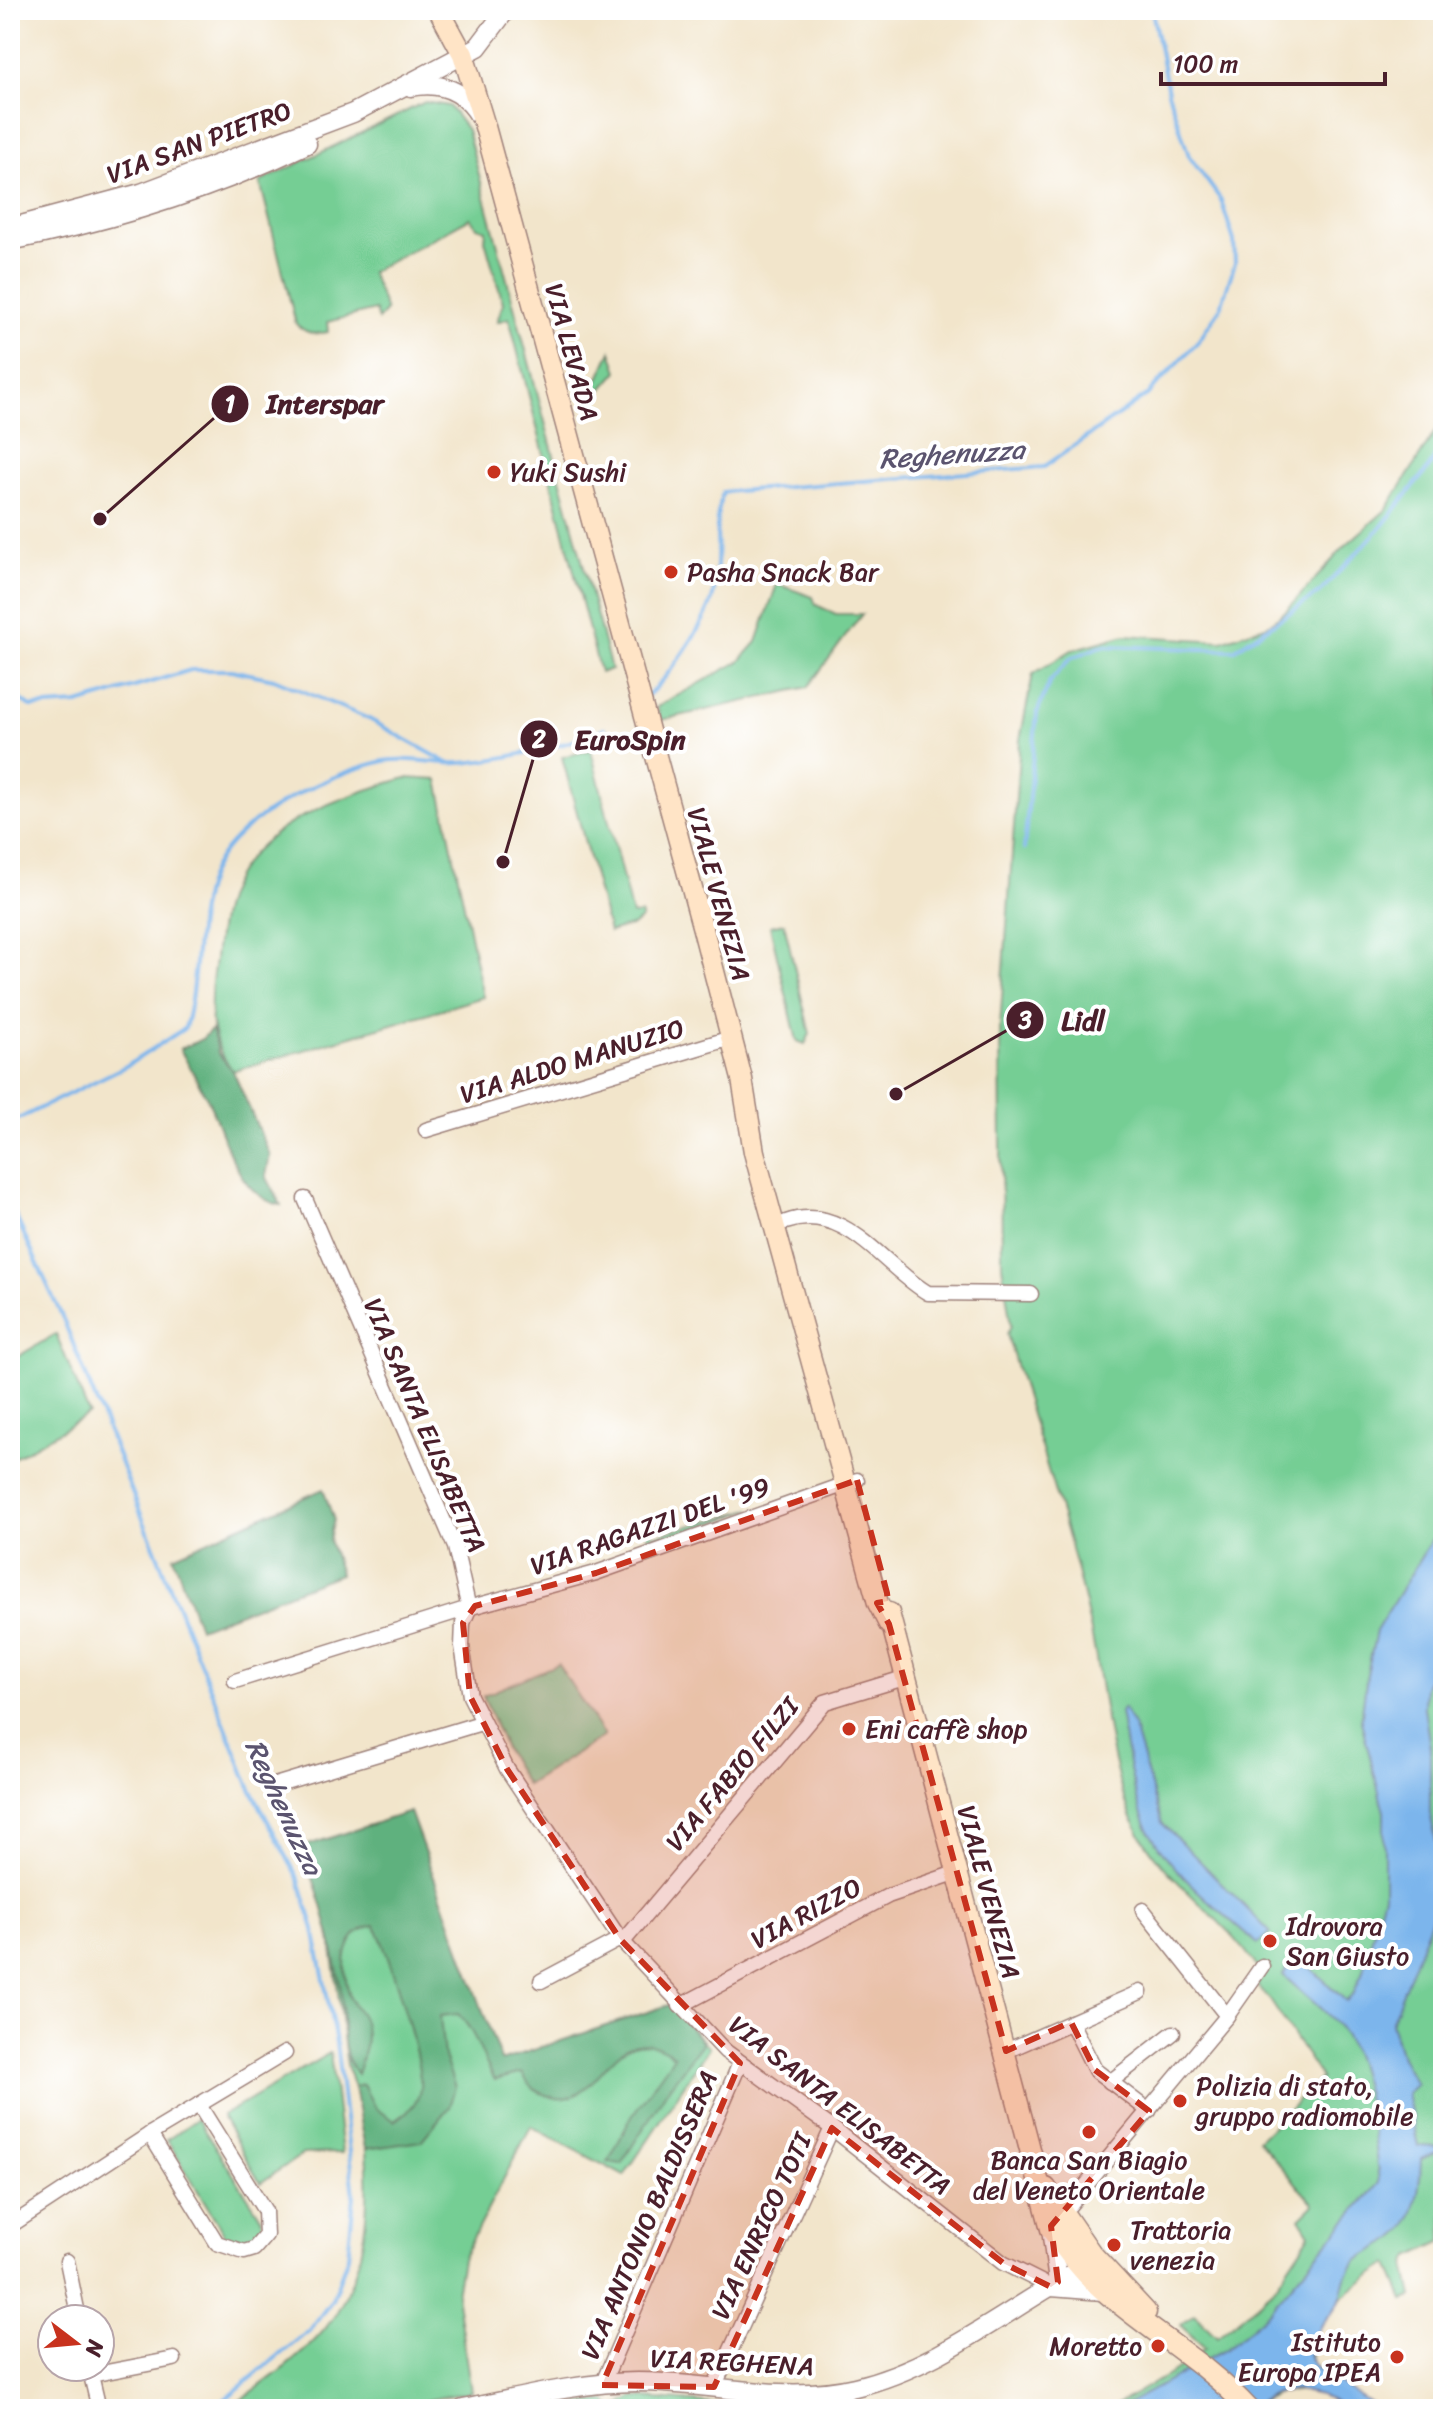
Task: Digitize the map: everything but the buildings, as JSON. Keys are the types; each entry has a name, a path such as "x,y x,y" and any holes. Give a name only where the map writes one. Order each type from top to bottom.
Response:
{"main road":[{"name":"VIA LEVADA","path":"439,10 463,54 484,123 643,711"},
{"name":"VIALE VENEZIA","path":"643,711 731,1038 744,1090 754,1152 851,1482"},
{"name":"VIALE VENEZIA","path":"744,1090 766,1147 883,1602 1039,2173 1056,2221 1082,2270 1103,2291 1202,2366"},
{"name":"VIALE VENEZIA","path":"1056,2221 1074,2230 1176,2344"},
{"path":"1202,2366 1235,2409"},
{"path":"1202,2366 1249,2409"}],"street":[{"name":"VIA SAN PIETRO","path":"10,228 147,192 353,113 478,47 506,10"},
{"name":"VIA SAN PIETRO","path":"400,89 432,85 461,93 471,101 484,123"},
{"path":"10,241 135,209 249,172 311,142 353,113"},
{"name":"VIA ALDO MANUZIO","path":"426,1130 731,1038"},
{"name":"VIALE VENEZIA","path":"766,1195 774,1201 786,1222 781,1250"},
{"name":"VIA SANTA ELISABETTA","path":"305,1199 455,1547 469,1609 463,1623 463,1670 481,1723 507,1769 622,1941 680,2006 740,2063 832,2128 1003,2263 1060,2286"},
{"path":"786,1222 810,1218 836,1224 860,1237 913,1285 928,1293 1031,1294"},
{"name":"VIA RAGAZZI DEL '99","path":"235,1681 596,1573 851,1482"},
{"name":"VIA FABIO FILZI","path":"622,1941 825,1702 904,1678"},
{"path":"275,1785 481,1723"},
{"name":"VIA RIZZO","path":"680,2006 888,1896 958,1872"},
{"path":"1143,1910 1227,2016"},
{"path":"541,1981 622,1941"},
{"path":"1056,2221 1227,2016 1262,1966"},
{"path":"1006,2051 1140,1992"},
{"path":"1071,2022 1095,2070 1149,2111"},
{"path":"1110,2082 1173,2033"},
{"path":"10,2226 150,2134 285,2053"},
{"name":"VIA ANTONIO BALDISSERA","path":"602,2385 740,2063"},
{"path":"150,2134 217,2243 244,2252 254,2249 266,2235 269,2226 265,2211 199,2105"},
{"name":"VIA ENRICO TOTI","path":"714,2387 832,2128"},
{"name":"VIALE VENEZIA","path":"1056,2221 1060,2286"},
{"name":"VIALE VENEZIA","path":"1074,2230 1082,2270 1102,2276 1126,2299 1140,2306"},
{"path":"67,2261 76,2303"},
{"name":"VIA REGHENA","path":"463,2409 634,2382 784,2395 819,2394 865,2384 931,2360 1060,2286 1082,2270"},
{"path":"1060,2286 1103,2291"},
{"path":"116,2367 174,2359"},
{"path":"93,2383 99,2409"}],"highlighted area":[{"path":"857,1480 887,1593 888,1601 877,1603 889,1624 1006,2051 1071,2022 1095,2070 1149,2111 1051,2226 1058,2282 1051,2287 1003,2263 832,2128 714,2387 602,2385 740,2063 620,1939 507,1769 470,1696 463,1623 475,1606 596,1573"}],"green space":[{"path":"425,102 449,106 467,130 611,669 600,673 509,318 497,322 503,303 485,240 486,230 477,227 470,218 371,272 386,311 378,320 375,310 327,322 328,332 307,332 296,324 260,182"},
{"path":"611,351 618,371 586,408"},
{"path":"1443,419 1443,2241 1410,2257 1406,2265 1413,2297 1404,2300 1389,2264 1361,2282 1325,2317 1312,2345 1311,2362 1334,2381 1324,2396 1309,2391 1281,2392 1249,2409 1109,2409 1185,2365 1205,2348 1180,2325 1194,2314 1217,2337 1272,2291 1310,2234 1300,2218 1314,2204 1258,2140 1321,2078 1270,2000 1257,1986 1262,1975 1248,1955 1161,1864 1146,1844 1125,1801 1112,1753 1090,1627 1072,1554 1007,1334 1011,1326 1002,1265 1000,1026 1020,740 1033,674 1072,650 1125,635 1222,641 1268,625 1287,610 1346,545 1387,509"},
{"path":"777,584 813,597 816,605 836,614 862,614 808,687 661,720 657,707 740,661 757,642"},
{"path":"591,750 632,915 641,914 641,919 634,925 609,932 562,757"},
{"path":"406,778 438,780 483,997 233,1071 214,1035 211,1009 219,929 235,878 257,849 295,821 339,800"},
{"path":"784,923 810,1034 805,1044 797,1041 770,926"},
{"path":"212,1029 218,1053 233,1071 270,1155 266,1176 281,1205 266,1200 243,1177 234,1163 208,1100 180,1049 202,1039"},
{"path":"56,1334 89,1414 10,1460 10,1361"},
{"path":"323,1489 334,1520 329,1539 340,1574 199,1628 173,1556"},
{"path":"752,1509 651,1546 645,1526 649,1524 653,1536"},
{"path":"558,1664 604,1736 526,1785 505,1749 483,1696"},
{"path":"410,1812 501,2061 669,2005 709,2047 624,2176 531,2126 462,2259 456,2294 471,2391 387,2409 229,2409 319,2336 349,2288 364,2232 367,2174 362,2117 346,2059 327,1923 311,1871 299,1848"},
{"path":"410,1812 501,2061 669,2005 703,2042 666,2092 621,2164 608,2162 633,2114 674,2056 653,2044 635,2044 620,2052 582,2091 567,2098 549,2096 533,2088 522,2073 495,2080 474,2037 458,2014 440,2016 444,2057 455,2087 449,2107 421,2141 365,2149 354,2087 363,2085 375,2108 394,2121 411,2108 420,2088 411,2032 375,1925 364,1929 355,1935 350,1944 345,1964 351,2000 363,2019 366,2033 357,2074 347,2056 341,1991 330,1937 313,1879 299,1848"},
{"path":"330,2053 342,2153 303,2154 260,2183 222,2116"},
{"path":"197,2119 259,2214 263,2226 250,2243 239,2244 225,2235 167,2140"},
{"path":"634,2397 774,2409 614,2409"},
{"path":"606,2401 614,2409 537,2409"}],"water":[{"path":"1443,1521 1443,1638 1425,1688 1424,1708 1430,1747 1430,1813 1438,1850 1438,1896 1443,1901 1443,1909 1435,1910 1391,2023 1401,2057 1416,2084 1407,2093 1418,2146 1439,2147 1439,2152 1421,2159 1418,2193 1407,2225 1396,2237 1352,2266 1340,2299 1311,2340 1309,2349 1316,2368 1379,2409 1347,2409 1320,2395 1295,2390 1271,2395 1249,2409 1118,2409 1226,2349 1261,2320 1379,2183 1367,2101 1347,2040 1332,2019 1283,1975 1296,1954 1346,2001 1354,1993 1362,1974 1384,1895 1384,1812 1361,1721 1367,1674 1376,1631"},
{"path":"1123,1708 1133,1725 1162,1823 1270,1932 1258,1944 1192,1886 1150,1833 1132,1777 1120,1712"}],"waterway":[{"name":"Reghenuzza","path":"648,695 686,649 709,607 715,581 717,521 723,492 1044,467 1147,395 1196,344 1220,309 1235,263 1234,241 1221,200 1189,156 1168,92 1152,10"},
{"path":"1024,849 1037,713 1050,681 1070,659 1101,646 1234,650 1319,593 1382,526 1430,466 1443,442"},
{"path":"10,692 31,707 78,704 191,670 231,670 274,679 369,719 446,762"},
{"name":"Reghenuzza","path":"10,1123 128,1065 185,1028 200,915 209,878 220,857 236,838 281,804 332,778 380,762 481,761 551,747 605,728"},
{"name":"Reghenuzza","path":"10,1204 64,1321 249,1785 299,1880 314,1929 336,2042 354,2195 348,2256 332,2300 310,2330 213,2409"}],"place":[{"name":"Yuki Sushi","path":"494,472"},
{"name":"Interspar","path":"100,519"},
{"name":"Pasha Snack Bar","path":"671,572"},
{"name":"EuroSpin","path":"503,862"},
{"name":"Lidl","path":"896,1094"},
{"name":"Eni caffè shop","path":"849,1729"},
{"name":"Idrovora San Giusto","path":"1270,1941"},
{"name":"Polizia di stato, gruppo radiomobile","path":"1180,2101"},
{"name":"Banca San Biagio del Veneto Orientale","path":"1089,2132"},
{"name":"Trattoria venezia","path":"1114,2245"},
{"name":"Moretto","path":"1158,2346"},
{"name":"Istituto Europa IPEA","path":"1397,2357"}]}
